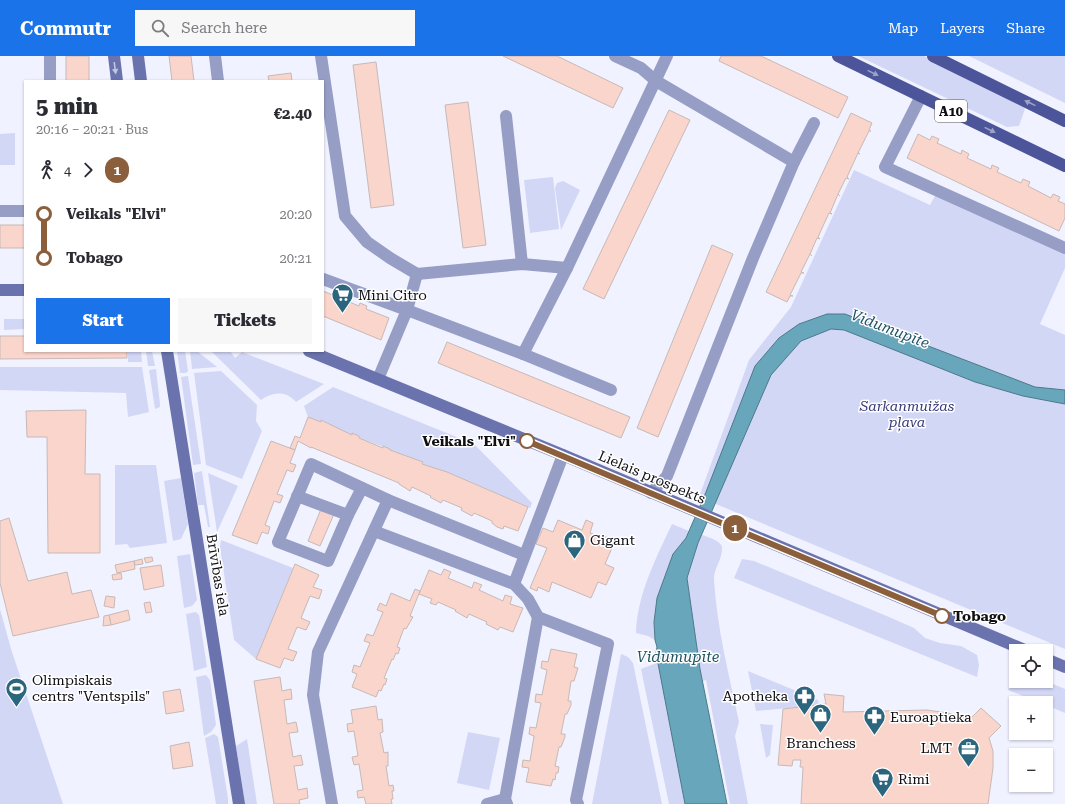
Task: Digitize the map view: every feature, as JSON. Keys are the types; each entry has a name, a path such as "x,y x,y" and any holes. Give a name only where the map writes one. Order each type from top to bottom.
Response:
{"main road":[{"path":"114,56 117,80"},
{"path":"138,56 141,80"},
{"name":"A10","path":"838,56 1065,166"},
{"path":"933,56 1065,120"},
{"path":"0,290 24,290"},
{"name":"Brīvības iela","path":"167,352 239,804"},
{"name":"Lielais prospekts","path":"311,352 563,455 1010,644"},
{"path":"1053,662 1065,667"}],"street":[{"path":"50,56 50,80"},
{"path":"215,56 218,80"},
{"path":"320,56 324,80"},
{"path":"615,56 640,68 656,81 794,162"},
{"path":"523,354 567,268 667,56"},
{"path":"324,82 345,216 367,242 417,274 522,264 567,268"},
{"path":"921,96 885,167 1065,248"},
{"path":"506,116 522,264"},
{"path":"652,493 667,476 753,258 794,162 814,123"},
{"path":"0,211 24,211"},
{"path":"378,379 407,310 417,274"},
{"path":"324,279 523,354 611,390"},
{"path":"514,584 563,455"},
{"path":"362,488 348,515 328,562 278,542 310,464 362,488 388,500 524,555"},
{"path":"297,496 348,515"},
{"path":"332,804 313,695 318,652 388,500"},
{"path":"374,531 514,584 528,599 538,617 506,802 487,804"},
{"path":"538,617 608,644 576,800 578,804"}],"green space":[{"path":"858,56 924,56 1018,101 1025,109 1019,126 1007,127"},
{"path":"969,56 1065,56 1065,103"},
{"path":"15,133 15,165 0,165 0,134"},
{"name":"Sarkanmuižas pļava","path":"854,170 930,205 936,194 1065,254 1065,268 1040,324 1065,335 1065,649 699,497 749,360 791,307"},
{"path":"553,177 559,229 530,233 524,180"},
{"path":"563,181 580,190 561,230 555,188 557,183"},
{"path":"4,319 24,319 24,329 4,330"},
{"path":"128,352 141,352 142,362 128,362"},
{"path":"146,352 152,352 155,366 148,366"},
{"path":"177,352 185,352 188,371 186,373 180,373"},
{"path":"190,352 198,352 217,367 192,369"},
{"path":"212,352 231,352 235,358 242,352 324,384 296,402 292,398 283,394 270,395 261,400"},
{"path":"0,367 142,367 149,412 128,417 126,393 0,390"},
{"path":"156,369 160,407 155,409 149,370"},
{"path":"221,371 257,405 256,421 262,431 242,479 206,465 194,373"},
{"path":"188,376 201,464 193,465 181,377"},
{"path":"333,387 474,444 532,503 530,508 478,485 422,464 423,462 359,438 359,436 353,433 352,435 308,417 304,406"},
{"path":"115,465 156,465 167,543 130,548 127,544 115,545"},
{"path":"202,471 210,527 208,527 204,505 198,505 194,473"},
{"path":"208,473 238,486 217,532"},
{"path":"181,478 188,524 181,539 173,541 164,481"},
{"path":"672,524 689,531 686,538 673,554 654,622 655,640 648,636 636,633 637,619 648,577"},
{"path":"702,535 717,541 722,547 714,580 724,651 739,722 735,736 748,804 730,804 706,680 703,681 700,669 687,578"},
{"path":"221,540 293,568 256,659 234,640 220,547"},
{"path":"190,554 197,600 192,606 184,608 177,556"},
{"path":"742,559 754,561 889,617 914,628 925,638 940,643 961,646 977,655 979,665 977,677 734,578"},
{"name":"Olimpiskais centrs \"Ventspils\"","path":"0,609 11,649 63,804 0,804"},
{"path":"196,612 199,615 207,667 194,671 186,614"},
{"path":"656,653 687,804 669,804 641,669 654,664"},
{"path":"621,654 628,657 633,663 662,804 592,804"},
{"path":"748,671 818,700 819,705 756,711"},
{"path":"206,675 210,680 216,725 211,732 204,736 196,677"},
{"path":"1053,684 1065,689 1065,713 1053,708 1053,696 1023,696 1008,690 1009,686 1009,688 1053,688"},
{"path":"760,724 773,725 770,755 766,758"},
{"path":"468,732 500,738 489,790 457,783"},
{"path":"214,734 218,737 228,804 216,804 205,738"},
{"path":"247,739 257,804 245,804 236,746"}],"water":[{"name":"Vidumupīte","path":"827,314 845,314 1035,387 1065,390 1065,404 1023,396 975,382 844,330 831,329 801,341 771,375 698,543 687,578 700,669 727,804 685,804 656,653 657,647 654,622 657,598 673,554 686,538 706,492 755,366 779,338 799,324"}],"building":[{"path":"66,56 89,56 89,80 66,80"},
{"path":"169,56 191,56 194,80 172,80"},
{"path":"503,56 557,56 623,88 613,108"},
{"path":"721,56 761,56 848,97 838,118 719,61"},
{"path":"376,62 394,205 371,208 353,65"},
{"path":"291,73 292,80 269,80 268,76"},
{"path":"468,102 486,245 463,248 445,105"},
{"path":"669,110 690,120 604,299 583,289"},
{"path":"851,113 872,123 869,130 871,131 869,131 847,177 849,179 846,178 838,194 830,213 832,214 829,213 818,237 820,239 817,238 801,272 804,273 801,273 790,295 793,296 790,296 787,302 766,292"},
{"path":"918,134 930,140 932,136 939,139 937,143 961,154 962,150 969,154 967,158 991,169 992,165 999,168 997,172 1021,183 1023,179 1030,182 1028,186 1051,198 1053,194 1060,197 1058,201 1065,204 1065,218 1059,231 907,158"},
{"path":"0,225 24,225 24,248 0,248"},
{"path":"712,245 733,254 658,437 637,428"},
{"path":"324,291 359,306 360,303 367,306 366,309 389,318 381,340 324,316"},
{"path":"0,336 24,336 24,352 127,352 127,358 0,359"},
{"path":"447,342 630,417 621,438 438,363"},
{"path":"86,410 85,474 100,474 100,553 48,553 47,437 27,437 26,411"},
{"path":"308,417 321,422 321,420 352,435 352,433 359,436 359,438 423,462 422,464 447,472 528,507 518,531 504,526 503,529 497,527 492,523 492,521 474,513 472,516 461,510 462,508 443,500 441,503 430,497 431,496 412,487 410,491 399,483 311,448 298,441 295,450 290,448 295,436 300,438"},
{"path":"271,441 295,450 290,463 296,465 293,472 287,470 277,494 283,496 280,503 274,501 265,525 270,527 268,534 262,532 257,544 232,535"},
{"path":"321,509 334,514 320,546 308,541"},
{"path":"9,518 28,581 67,572 72,594 91,590 99,617 13,636 0,583 0,521"},
{"name":"Gigant","path":"558,520 582,530 586,520 593,523 590,533 598,536 599,534 615,541 605,564 614,568 606,585 598,582 591,598 552,582 549,592 538,587 537,591 530,588 547,548 536,544 543,528 553,532"},
{"path":"152,557 153,561 146,563 144,558"},
{"path":"142,559 143,564 135,565 134,561"},
{"path":"134,561 135,569 117,573 115,565"},
{"path":"295,564 319,575 313,587 322,590 319,599 310,596 301,618 310,622 306,630 297,627 288,649 297,652 293,661 284,658 280,668 256,659"},
{"path":"161,565 164,586 144,590 140,568"},
{"path":"444,569 451,572 448,578 472,588 474,582 482,585 479,590 503,601 505,595 512,597 510,604 523,608 513,632 500,627 498,630 486,624 487,622 469,614 467,618 455,611 456,610 438,602 436,605 430,603 432,599 419,594 429,570 441,575"},
{"path":"121,573 122,579 113,580 112,575"},
{"path":"415,589 420,591 410,616 413,617 406,629 404,628 397,647 400,648 398,654 396,653 393,660 392,659 384,678 387,679 385,685 384,684 381,691 379,690 376,697 352,687 357,674 352,672 354,665 360,667 370,643 364,641 367,634 373,636 383,612 377,610 380,603 386,606 391,593 410,601"},
{"path":"106,596 115,597 114,608 104,606"},
{"path":"150,602 152,612 146,613 144,603"},
{"path":"128,610 130,620 111,625 109,615"},
{"path":"109,615 111,625 103,626 104,616"},
{"path":"551,649 577,654 574,667 578,668 574,681 571,681 568,701 571,701 571,705 567,714 565,714 561,734 565,734 565,737 561,747 559,747 555,766 559,767 558,773 556,773 555,780 553,779 551,786 526,782 529,768 522,767 523,760 530,761 534,736 529,734 530,727 536,728 541,703 535,702 536,694 542,695 547,670 541,668 542,661 548,662"},
{"path":"280,677 282,691 291,689 292,699 284,700 287,724 296,722 298,732 289,733 293,757 301,755 303,765 294,766 298,790 307,788 308,798 299,800 300,804 274,804 254,681"},
{"path":"180,689 184,711 166,714 163,692"},
{"path":"824,694 844,696 843,712 927,710 948,713 970,719 981,708 1001,726 989,738 993,751 993,768 988,804 801,804 803,767 800,767 801,760 793,760 792,766 778,765 783,709 826,704"},
{"path":"376,706 378,720 382,719 383,732 380,733 384,753 388,752 388,766 386,766 389,786 393,785 394,791 392,791 392,804 366,804 364,797 358,798 357,791 363,790 359,764 354,765 352,757 358,756 354,731 348,732 347,724 353,723 351,710"},
{"path":"189,742 193,766 173,769 170,746"}],"bus line":[{"name":"1","path":"527,441 942,616"}],"place":[{"name":"Mini Citro","path":"343,314"},
{"name":"Veikals \"Elvi\"","path":"527,441"},
{"name":"Gigant","path":"574,560"},
{"name":"Tobago","path":"942,616"},
{"name":"Olimpiskais centrs \"Ventspils\"","path":"16,708"},
{"name":"Apotheka","path":"804,716"},
{"name":"Branchess","path":"821,734"},
{"name":"Euroaptieka","path":"874,736"},
{"name":"LMT","path":"968,768"},
{"name":"Rimi","path":"883,798"}]}
